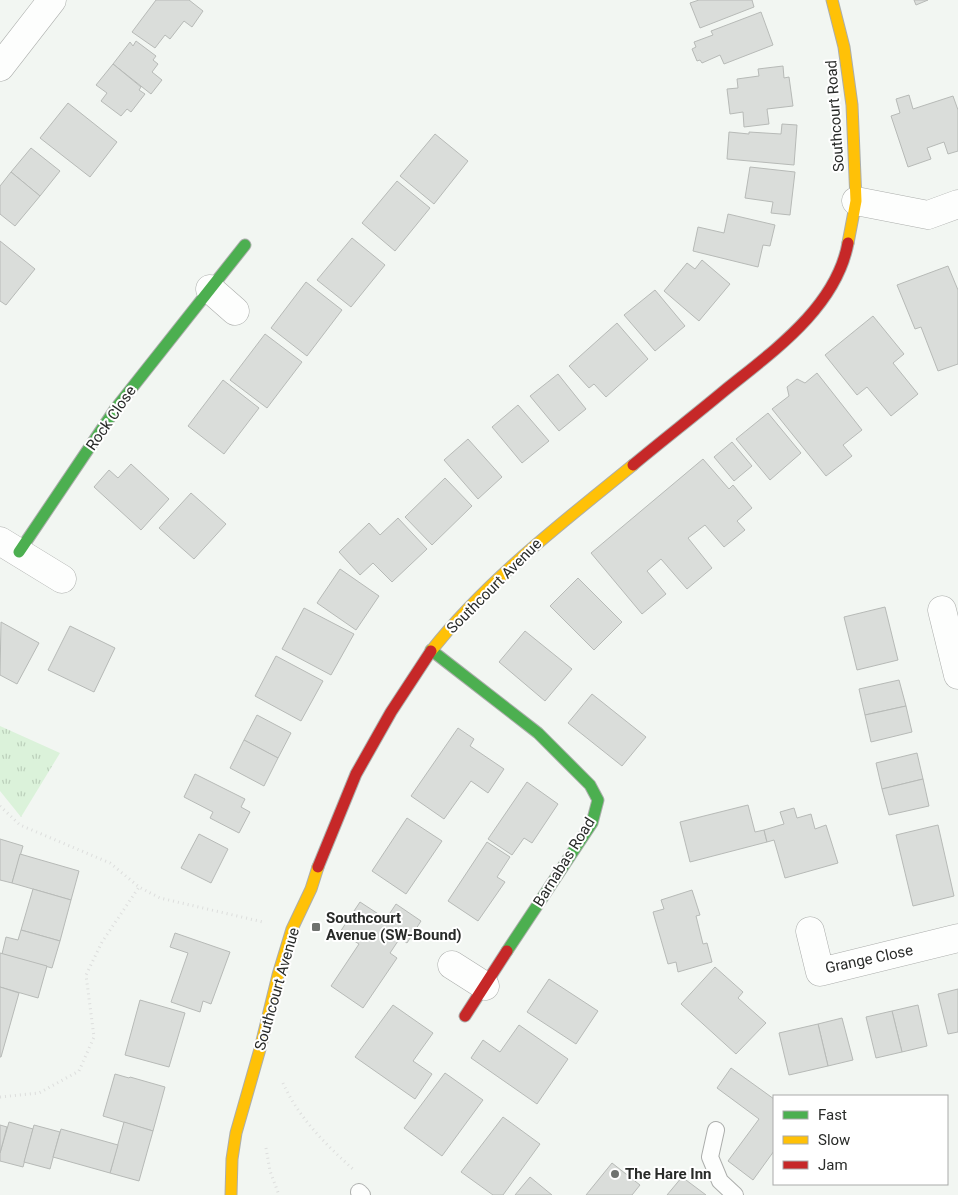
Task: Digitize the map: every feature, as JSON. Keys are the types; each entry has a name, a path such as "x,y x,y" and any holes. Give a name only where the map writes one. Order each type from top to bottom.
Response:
{"street":[{"path":"0,67 52,0"},
{"name":"Southcourt Road","path":"832,0 844,47 852,105 856,201"},
{"path":"856,201 928,215 958,204"},
{"name":"Southcourt Avenue","path":"231,1195 232,1159 236,1133 292,929 356,774 391,712 431,650 456,620 528,550 790,338 826,296 846,255 856,201"},
{"name":"Rock Close","path":"62,580 9,546 42,520 116,408 245,245"},
{"path":"210,289 235,310"},
{"path":"942,610 958,675"},
{"name":"Barnabas Road","path":"431,650 538,733 590,785 598,800 592,823 465,1016"},
{"name":"Grange Close","path":"810,931 820,972 958,938"},
{"path":"452,965 485,986"}],"lane":[{"path":"716,1130 710,1157 720,1181 735,1195"}],"path":[{"path":"0,806 20,825 110,863 138,887 160,898 265,922"},
{"path":"0,1097 39,1093 79,1071 94,1037 86,975 102,942 138,887"},
{"path":"281,1076 294,1105 322,1140 361,1176"}],"green space":[{"path":"0,726 60,753 21,817 0,791"}],"building":[{"path":"156,0 189,0 203,11 192,27 184,21 170,39 165,35 155,48 132,32"},
{"path":"699,0 752,0 754,7 700,28 690,3"},
{"path":"914,0 928,0 916,5"},
{"path":"761,12 773,45 724,64 720,55 702,63 700,60 697,61 692,49 696,47 694,42 713,35 711,31"},
{"path":"136,41 156,56 153,60 158,64 152,72 162,80 151,94 113,64 130,42 133,46"},
{"path":"113,64 141,87 139,90 145,94 131,112 127,109 121,116 101,101 107,93 96,85"},
{"path":"783,66 784,78 789,77 793,106 767,109 769,124 744,127 743,112 730,114 727,89 738,88 737,79 759,76 758,69"},
{"path":"909,95 913,109 953,96 958,110 958,151 948,154 944,142 927,148 931,159 908,167 891,116 900,113 896,99"},
{"path":"68,103 117,142 90,177 40,138"},
{"path":"782,124 797,125 794,165 727,159 729,132 781,134"},
{"path":"435,134 468,161 434,204 400,176"},
{"path":"31,148 60,171 40,196 11,172"},
{"path":"750,167 795,172 790,215 771,213 773,202 745,198"},
{"path":"11,172 40,196 15,226 0,214 0,186"},
{"path":"397,181 430,208 395,251 362,223"},
{"path":"728,214 775,225 770,246 763,245 758,267 693,251 698,227 724,233"},
{"path":"352,238 385,265 351,307 317,280"},
{"path":"0,241 35,269 6,305 0,301"},
{"path":"702,260 730,284 699,321 664,291 687,263 695,269"},
{"path":"948,266 958,290 958,364 938,371 921,327 915,329 897,285"},
{"path":"306,282 342,310 307,356 271,328"},
{"path":"655,290 685,326 655,351 624,315"},
{"path":"873,316 904,354 893,363 918,394 891,416 867,387 857,395 825,355"},
{"path":"617,323 648,359 606,397 594,384 589,388 569,366"},
{"path":"265,334 302,362 267,408 230,380"},
{"path":"817,373 862,430 843,445 852,456 826,476 772,409 789,396 787,387 797,379 805,383"},
{"path":"558,374 586,409 559,431 530,396"},
{"path":"223,380 259,408 224,454 188,426"},
{"path":"518,405 549,441 522,463 492,427"},
{"path":"768,413 801,453 770,480 736,439"},
{"path":"468,439 502,477 478,499 444,460"},
{"path":"732,442 752,466 734,481 714,457"},
{"path":"703,459 729,489 733,485 752,508 737,521 745,530 724,547 705,525 688,538 712,568 687,589 661,559 647,571 666,594 642,614 591,553"},
{"path":"131,464 169,499 141,530 94,487 109,470 118,478"},
{"path":"445,478 472,506 432,545 405,517"},
{"path":"191,493 226,524 194,559 159,528"},
{"path":"398,518 427,549 392,582 373,563 360,575 339,552 369,523 380,535"},
{"path":"340,569 379,596 356,630 317,603"},
{"path":"578,578 622,622 594,650 550,606"},
{"path":"885,607 898,660 857,670 844,617"},
{"path":"304,608 354,634 331,675 282,649"},
{"path":"1,622 39,643 17,684 0,675"},
{"path":"70,626 115,648 94,692 48,670"},
{"path":"525,631 572,669 545,701 499,662"},
{"path":"276,656 323,681 301,721 255,696"},
{"path":"899,680 906,706 865,715 859,689"},
{"path":"592,694 646,737 622,766 568,723"},
{"path":"906,706 912,732 871,742 865,715"},
{"path":"257,715 291,733 278,758 244,740"},
{"path":"458,728 474,739 470,746 504,769 488,793 471,781 444,819 411,796"},
{"path":"244,740 278,758 264,786 230,768"},
{"path":"917,753 923,779 882,789 876,763"},
{"path":"195,774 245,799 241,807 250,812 239,833 210,818 213,812 184,797"},
{"path":"923,779 929,806 889,815 882,789"},
{"path":"527,782 558,804 532,843 524,838 512,855 488,839"},
{"path":"748,805 755,832 764,830 767,842 690,862 680,822"},
{"path":"794,808 797,818 811,814 815,829 826,825 838,863 785,878 774,840 767,842 764,830 784,824 780,812"},
{"path":"407,818 442,841 406,894 372,871"},
{"path":"938,825 954,896 913,906 896,835"},
{"path":"199,834 228,849 211,883 181,868"},
{"path":"0,839 23,846 12,883 0,880"},
{"path":"487,842 510,857 497,877 505,882 478,921 448,901"},
{"path":"20,854 79,871 71,900 12,883"},
{"path":"33,889 71,900 60,941 21,930"},
{"path":"692,890 700,915 696,916 703,944 707,943 712,962 678,972 676,962 668,964 653,912 664,909 661,900"},
{"path":"360,902 386,919 396,904 421,921 407,943 400,938 390,953 397,958 363,1008 331,986 359,944 340,932"},
{"path":"21,930 60,941 52,968 2,954 6,937 18,940"},
{"path":"175,933 230,952 211,1004 203,1001 200,1012 171,1002 188,953 170,947"},
{"path":"0,953 47,966 38,998 0,987"},
{"path":"715,967 743,992 738,998 766,1023 736,1054 681,1004"},
{"path":"549,979 598,1011 576,1044 527,1012"},
{"path":"0,987 19,993 1,1057 0,1057"},
{"path":"958,989 958,1032 948,1034 938,994"},
{"path":"140,1000 185,1013 169,1067 125,1055"},
{"path":"393,1005 433,1033 413,1061 432,1074 415,1099 355,1057"},
{"path":"918,1005 927,1046 902,1052 892,1011"},
{"path":"892,1011 902,1052 876,1058 866,1017"},
{"path":"842,1018 853,1060 828,1066 818,1024"},
{"path":"818,1024 828,1066 789,1075 779,1033"},
{"path":"519,1025 568,1059 537,1104 471,1058 483,1040 500,1052"},
{"path":"731,1068 773,1098 773,1152 753,1180 728,1161 759,1119 717,1088"},
{"path":"445,1073 483,1100 442,1156 404,1128"},
{"path":"115,1074 165,1087 153,1131 103,1116"},
{"path":"503,1117 540,1144 503,1195 493,1195 461,1172"},
{"path":"9,1122 33,1129 23,1167 0,1161 0,1153"},
{"path":"124,1122 153,1131 139,1181 110,1173"},
{"path":"0,1125 7,1127 0,1153"},
{"path":"34,1125 60,1132 50,1169 24,1162"},
{"path":"61,1129 118,1145 110,1173 53,1157"},
{"name":"The Hare Inn","path":"612,1163 640,1185 632,1195 586,1195"},
{"path":"530,1177 552,1195 515,1195"},
{"path":"682,1177 706,1195 667,1195"}],"traffic: fast":[{"path":"19,552 116,408 245,245"},
{"path":"431,650 538,733 590,785 598,800 592,823 507,951"}],"traffic: slow":[{"path":"832,0 844,47 852,105 856,201 848,243"},
{"path":"431,651 453,625 501,576 553,530 633,465"},
{"path":"231,1195 232,1159 236,1133 292,929 311,889 318,867"}],"traffic: jam":[{"path":"633,465 762,361 799,327 830,288 841,266 848,243"},
{"path":"318,867 356,774 391,712 431,651"},
{"path":"465,1016 507,951"}],"place":[{"name":"Southcourt Avenue (SW-Bound)","path":"316,927"},
{"name":"The Hare Inn","path":"615,1174"}]}
